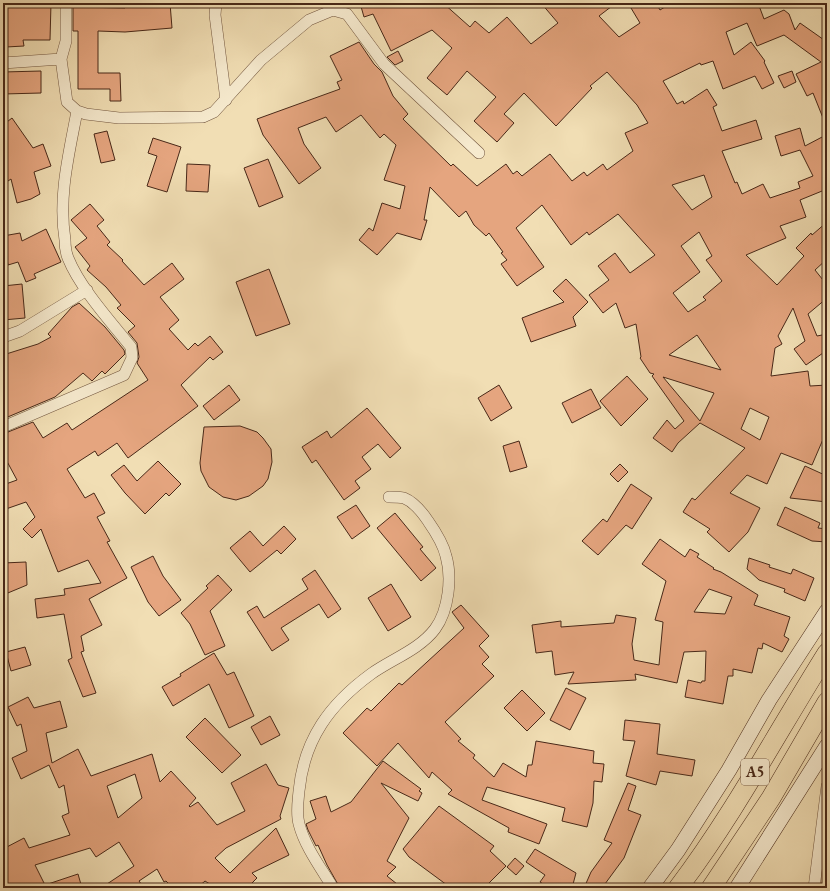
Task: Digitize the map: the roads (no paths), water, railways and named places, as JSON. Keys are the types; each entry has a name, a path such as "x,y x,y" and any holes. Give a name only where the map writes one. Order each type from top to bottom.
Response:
{"highway":[{"name":"A5","path":"678,888 696,865 748,784 789,713 827,653"},
{"name":"A5","path":"711,888 771,798 827,702"}],"street":[{"path":"66,3 66,41 61,59 67,102 77,111 119,118 203,117 214,112 261,60 309,20 333,10 347,14 384,64 479,154"},
{"path":"216,3 215,15 226,100"},
{"path":"3,63 61,59"},
{"path":"3,427 124,375 132,358 131,347 87,290 67,257 62,223 62,200 65,171 77,111"},
{"path":"3,337 20,331 87,290"},
{"path":"333,888 306,843 299,823 297,806 304,761 316,732 329,712 350,690 429,636 443,615 446,599 449,571 441,542 423,513 414,505 404,498 389,497"},
{"path":"650,888 678,850 729,770 769,700 827,611"},
{"path":"737,888 827,746"},
{"path":"814,888 827,786"}]}
